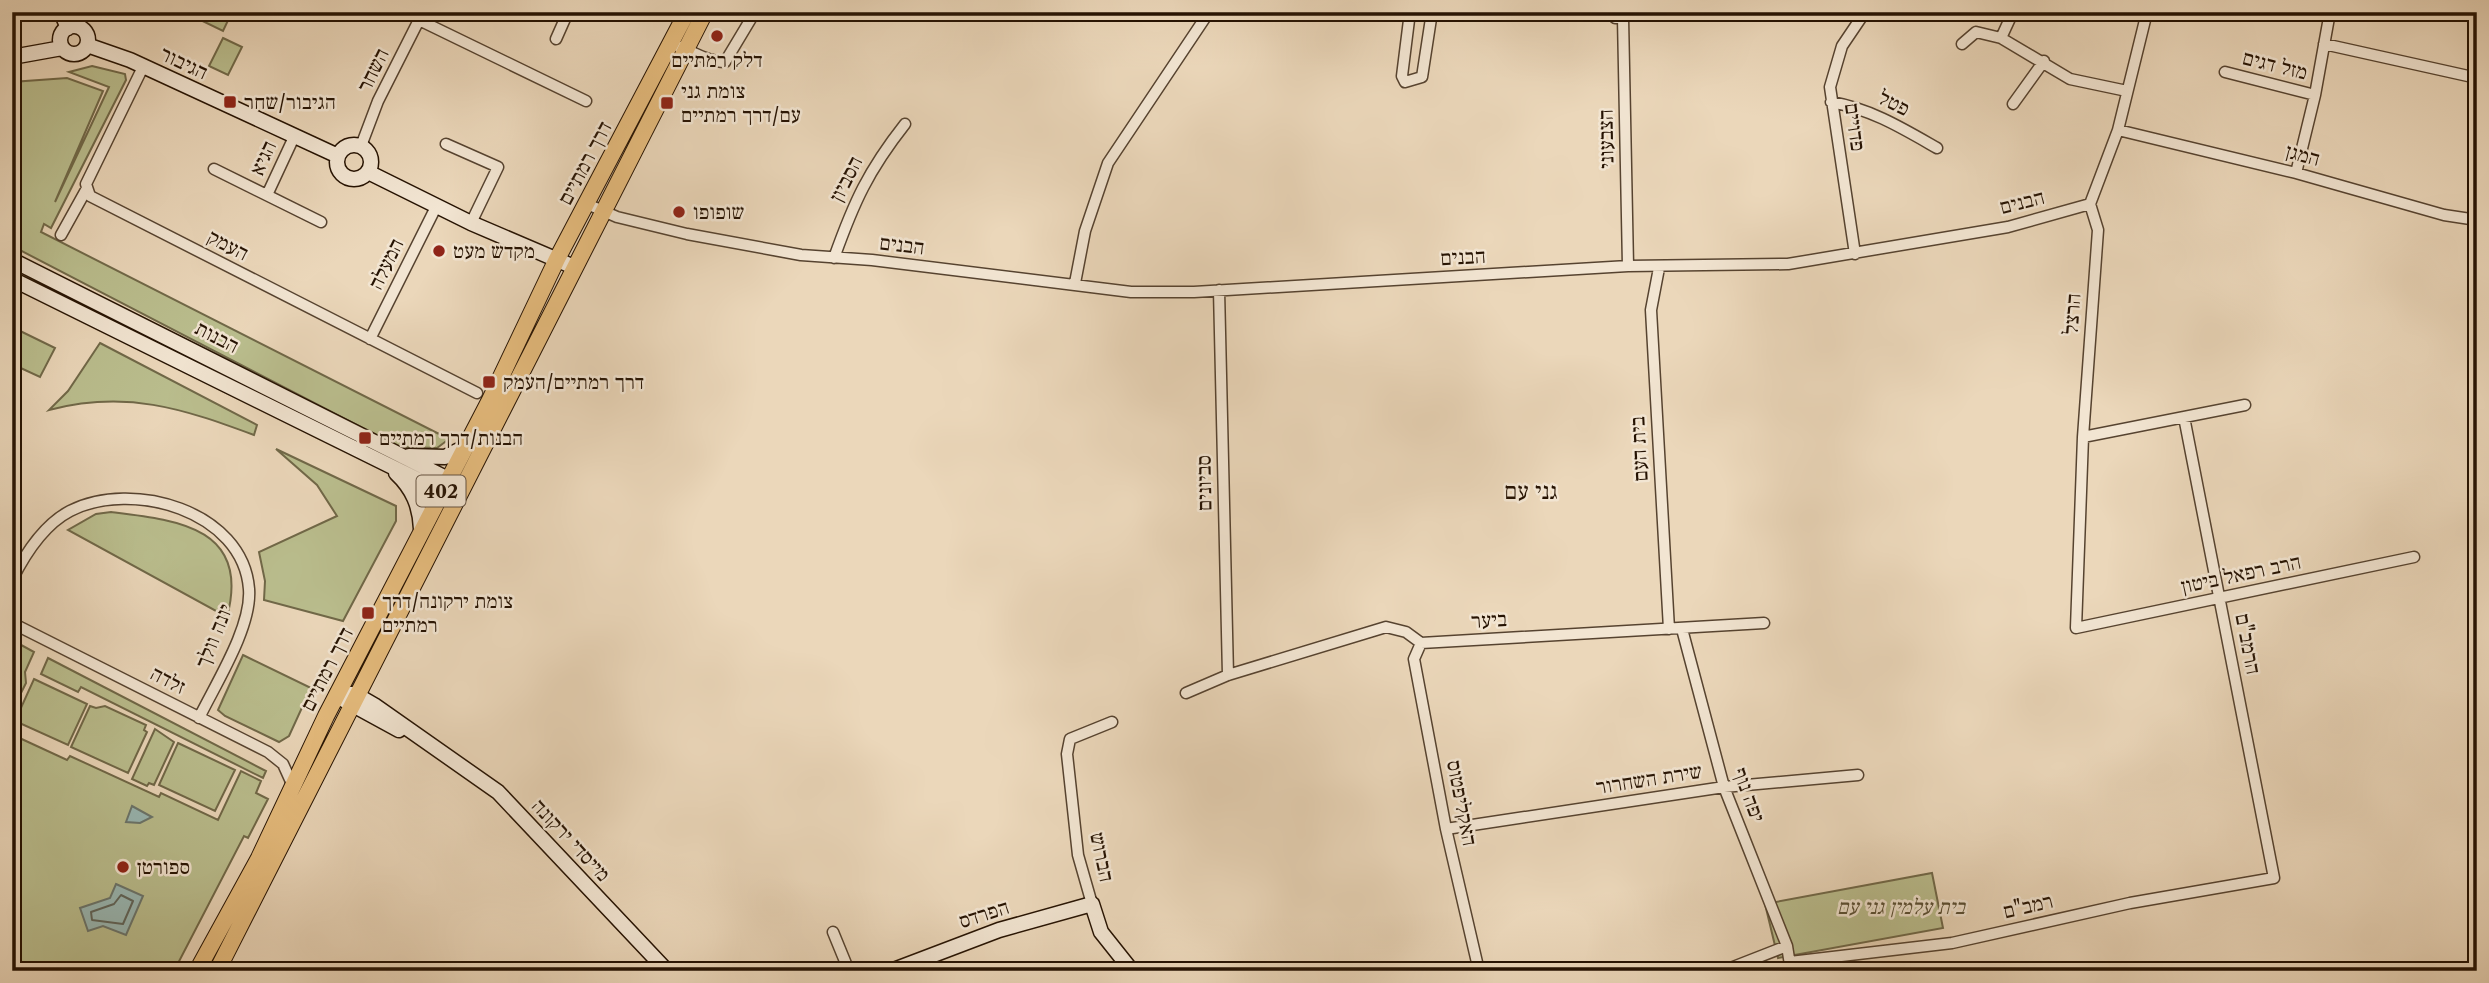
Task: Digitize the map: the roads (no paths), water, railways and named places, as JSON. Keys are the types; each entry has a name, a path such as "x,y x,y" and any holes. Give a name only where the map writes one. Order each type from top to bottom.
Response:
{"main road":[{"name":"דרך רמתיים","path":"217,971 352,700 603,212 679,46 687,12"},
{"name":"דרך רמתיים","path":"197,971 259,858 337,694 465,447 557,259 679,46 705,12"}],"street":[{"path":"61,12 68,28"},
{"path":"556,39 568,12"},
{"path":"679,46 713,62 725,62 755,12"},
{"path":"1075,283 1085,231 1108,163 1209,12"},
{"path":"1410,12 1402,76 1405,82 1422,77 1432,12"},
{"name":"פדויים","path":"1855,254 1830,86 1842,46 1865,12"},
{"path":"2001,38 2013,12"},
{"path":"2090,204 2118,130 2147,12"},
{"path":"2296,173 2315,95 2330,12"},
{"path":"421,16 586,101"},
{"name":"השחר","path":"360,146 378,101 421,16"},
{"name":"הצבעוני","path":"1615,18 1623,18 1628,266"},
{"path":"77,27 85,32 87,45 78,54 69,54 62,48 60,36 68,28 77,27"},
{"path":"1962,44 1976,32 2001,38 2044,61 2070,79 2127,91"},
{"path":"2324,44 2477,78"},
{"name":"הגיבור","path":"87,45 143,67 338,156"},
{"path":"12,57 62,48"},
{"path":"2013,104 2044,61"},
{"path":"61,235 86,190 86,184 143,67"},
{"name":"מזל דגים","path":"2225,72 2315,95"},
{"name":"פטל","path":"1831,102 1856,107 1885,118 1937,148"},
{"name":"הסביון","path":"834,258 854,204 874,163 905,124"},
{"name":"המגן","path":"2118,130 2296,173 2444,215 2477,220"},
{"name":"הגיא","path":"267,195 295,136"},
{"path":"446,144 498,167 471,223"},
{"path":"360,146 371,157 368,172 359,179 344,176 338,167 338,156 345,148 360,146"},
{"name":"הגיא","path":"214,170 321,222"},
{"path":"368,172 436,207 574,267"},
{"name":"העמק","path":"86,190 90,195 477,393"},
{"name":"הבנים","path":"587,204 603,212 687,234 802,255 1075,283 1130,292 1219,290 1628,266 1660,268 1788,264 2008,227 2090,204"},
{"name":"הרצל","path":"2076,628 2083,437 2098,230 2090,204"},
{"name":"המעלה","path":"370,339 436,207"},
{"name":"הבנות","path":"12,260 400,455 444,485"},
{"name":"בית העם","path":"1660,268 1651,310 1669,629"},
{"name":"הבנות","path":"12,279 385,463 458,492"},
{"name":"סביונים","path":"1219,290 1228,675"},
{"path":"2083,437 2245,405"},
{"name":"הרמב\"ם","path":"2184,417 2274,878"},
{"name":"הבנות","path":"400,455 439,457 465,447"},
{"name":"הבנות","path":"385,463 410,487 419,509 421,529"},
{"name":"יונה וולך","path":"12,580 45,531 70,511 88,504 119,499 151,502 187,511 204,519 223,534 239,552 250,590 242,628 199,718"},
{"name":"הרב רפאל ביטון","path":"2076,628 2414,557"},
{"name":"זלדה","path":"12,623 268,752 283,764 293,786"},
{"name":"ביער","path":"1186,692 1228,675 1386,627 1406,632 1420,643 1764,623"},
{"name":"יפה נוף","path":"1682,629 1724,788 1787,946 1790,966"},
{"name":"האקליפטוס","path":"1420,643 1415,659 1446,829 1479,971"},
{"name":"מייסדי ירקונה","path":"337,694 435,748 498,792 667,971"},
{"name":"הברוש","path":"1112,722 1070,739 1067,754 1069,794 1078,855 1101,932 1132,971"},
{"name":"שירת השחרור","path":"1446,829 1724,788 1858,775"},
{"name":"רמב\"ם","path":"1790,966 1952,943 2130,903 2274,878"},
{"name":"הפרדס","path":"891,971 999,930 1092,904"},
{"path":"833,932 849,971"},
{"path":"1712,971 1728,969 1787,946"}],"water":[{"path":"132,806 152,817 140,823 126,822"},
{"path":"116,884 143,896 126,935 103,926 88,931 80,908 110,898"}],"place":[{"name":"דלק רמתיים","path":"717,36"},
{"name":"הגיבור/שחר","path":"230,102"},
{"name":"צומת גני עם/דרך רמתיים","path":"667,103"},
{"name":"שופופו","path":"679,212"},
{"name":"מקדש מעט","path":"439,251"},
{"name":"דרך רמתיים/העמק","path":"489,382"},
{"name":"הבנות/דרך רמתיים","path":"365,438"},
{"name":"צומת ירקונה/דרך רמתיים","path":"368,613"},
{"name":"ספורטן","path":"123,867"}],"district":[{"name":"גני עם","path":"1531,491"}],"park label":[{"name":"בית עלמין גני עם","path":"1901,907"}]}
